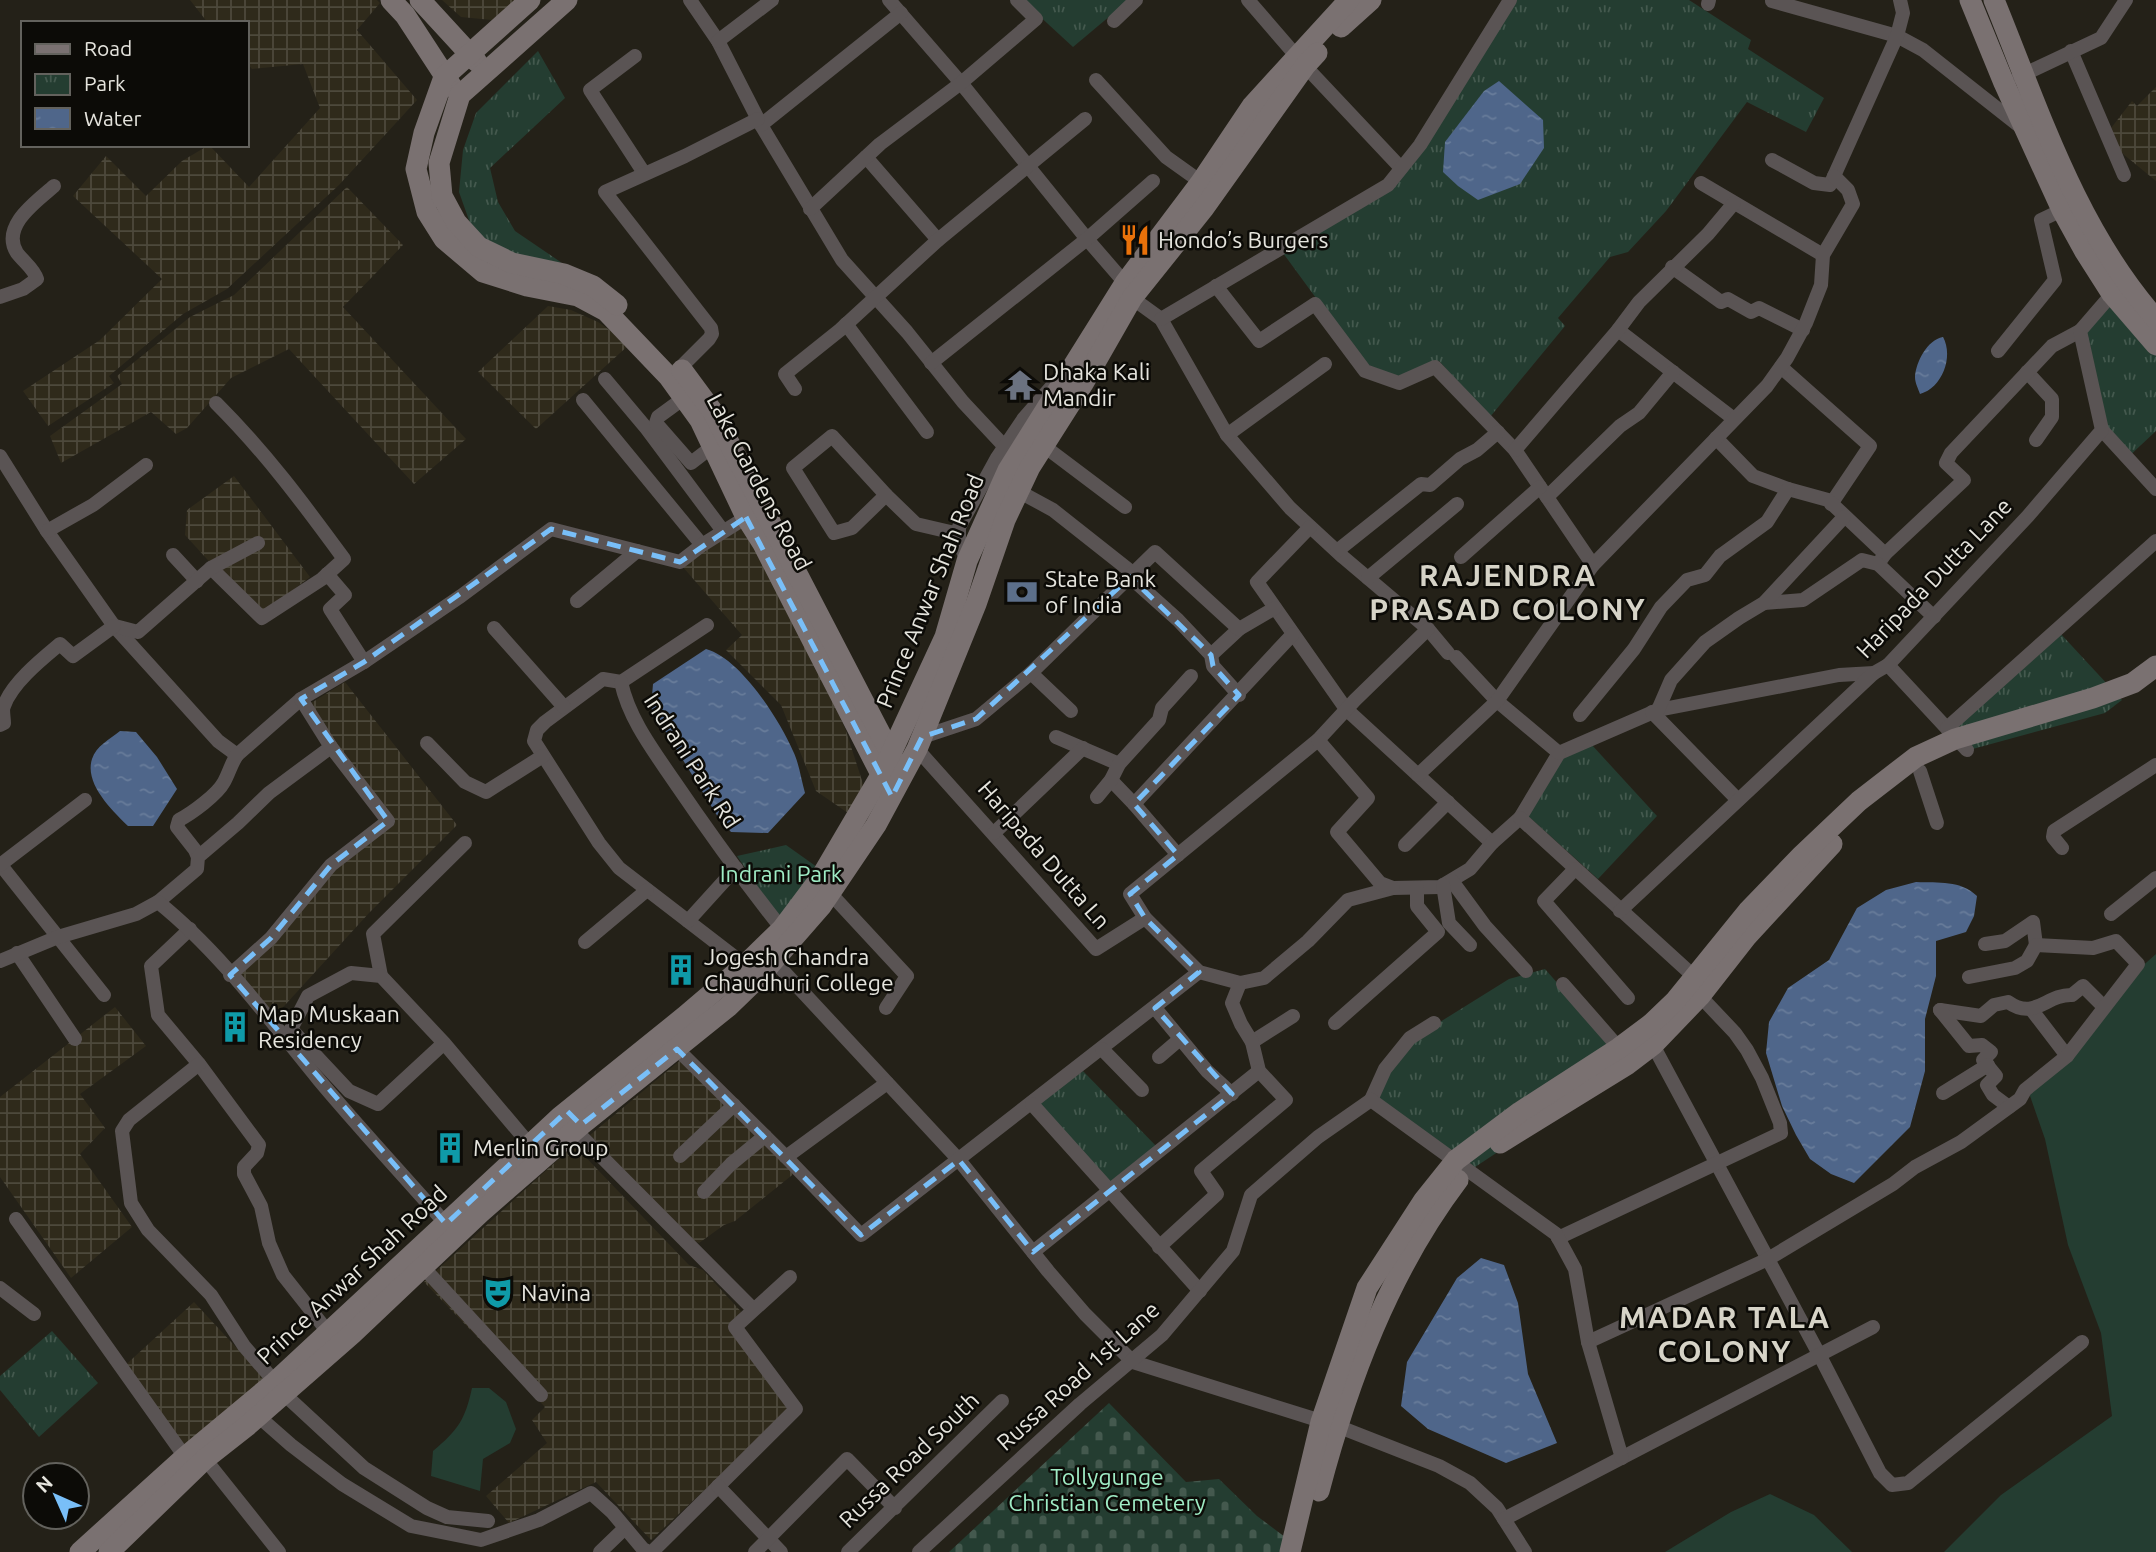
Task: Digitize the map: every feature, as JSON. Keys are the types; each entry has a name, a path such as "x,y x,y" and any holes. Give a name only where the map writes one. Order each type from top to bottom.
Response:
{"main road":[{"path":"391,0 405,15 444,77 460,95"},
{"path":"420,0 485,71"},
{"path":"444,77 530,0"},
{"name":"Lake Gardens Road","path":"567,0 460,95 439,163 442,196 456,222 479,247 512,263 564,274 593,286 631,316 680,368 713,412 755,512 768,553 881,775 898,785"},
{"name":"Prince Anwar Shah Road","path":"119,1549 195,1458 258,1416 328,1332 530,1145 574,1122 677,1049 729,1006 830,893 876,825 919,743 976,604 1018,491 1084,383 1129,290 1204,208 1301,61 1349,0"},
{"name":"Prince Anwar Shah Road","path":"80,1552 280,1388 352,1334 574,1122 782,929 821,877 881,775 945,637 967,561 1008,470 1078,361 1129,290 1252,106 1371,0"},
{"path":"1970,0 2004,83 2062,210 2112,294 2156,345"},
{"path":"1994,0 2076,195 2102,245 2156,319"},
{"name":"Lake Gardens Road","path":"444,77 424,133 416,169 427,212 444,239 483,272 527,286 578,296 606,311 642,346 699,420 755,512 890,754 898,785"},
{"path":"1290,1552 1367,1287 1424,1200 1520,1112 1619,1048 1700,987 1748,911 1859,801 1916,757 1956,739 2093,698 2133,683 2156,666"},
{"path":"1461,1164 1628,1065 1653,1045 1700,987 1840,835 1894,788 1941,759 1956,739 2091,713 2142,692 2156,681"},
{"path":"1305,1552 1329,1424"}],"street":[{"path":"690,0 718,41 760,122 842,260 1005,447"},
{"path":"718,41 772,0"},
{"path":"889,0 961,83 1129,290 1161,319 1227,435 1290,508 1428,629 1497,701 1559,753"},
{"path":"810,209 866,157 961,83 1036,19 1017,0"},
{"path":"1114,21 1136,0"},
{"path":"1248,0 1401,168"},
{"path":"1161,319 1388,185 1420,145 1510,0"},
{"path":"1772,160 1814,183 1830,186 1898,36 1903,13 1900,0"},
{"path":"2004,83 2101,38 2126,0"},
{"path":"1772,1 1898,36 1923,50 2026,131"},
{"path":"680,368 709,339 711,328 605,192 760,122 901,13"},
{"path":"2071,51 2124,175"},
{"path":"635,56 590,90 644,173"},
{"path":"1096,80 1166,157 1201,183"},
{"path":"795,389 785,373 846,324 938,240 1085,119"},
{"path":"866,157 938,240"},
{"path":"1418,775 1497,701 1593,565 1767,386 1781,367 1802,330 1821,285 1823,255 1853,204 1848,190 1835,176"},
{"path":"931,363 1087,239 1153,181"},
{"path":"1701,183 1823,255"},
{"path":"0,298 23,289 37,279 13,245 12,235 15,223 54,186"},
{"path":"1515,450 1639,302 1734,203"},
{"path":"1998,351 2055,280 2041,220 2062,210"},
{"path":"1672,267 1721,302 1728,299 1751,312 1759,308 1802,330"},
{"path":"1216,286 1259,341 1315,304 1365,371 1399,383 1435,367 1515,450 1593,565"},
{"path":"1764,603 1803,600 1862,560 1882,559 1964,480 1946,463 1951,453 2052,346 2080,331 2112,294"},
{"path":"846,324 927,432"},
{"path":"1618,330 1734,419"},
{"path":"2080,331 2102,430 2156,489"},
{"path":"967,561 959,542 959,534 968,511 1024,418 1047,390 1078,361"},
{"path":"1227,435 1325,364"},
{"path":"1781,367 1870,446 1831,504"},
{"path":"1461,556 1639,413 1673,372"},
{"path":"2027,372 2052,399 2052,417 2036,440"},
{"path":"605,379 647,429 723,531"},
{"path":"684,398 658,416 656,423 691,463 713,446"},
{"path":"583,400 702,545"},
{"path":"211,568 262,618 327,574 344,559 256,443 216,404"},
{"name":"Haripada Dutta Lane","path":"1620,911 1874,673 1888,665 2028,516 2102,430"},
{"path":"1337,551 1403,497 1421,484 1430,485 1498,432"},
{"path":"887,495 852,528 834,533 793,468 832,436 916,524 959,534"},
{"path":"1716,438 1753,476 1828,500 1934,618"},
{"path":"1044,446 1125,507"},
{"path":"0,456 47,531 114,626 218,741 237,755"},
{"path":"47,531 93,505 146,466"},
{"path":"1580,715 1634,649 1661,607 1687,580 1704,575 1720,556 1768,523 1787,489"},
{"path":"1018,491 1053,510 1132,575 1212,655 1213,666 1239,695"},
{"path":"1368,578 1457,503"},
{"path":"0,961 58,937 136,914 158,902 197,869 198,857 177,827 179,820 192,813 223,784 237,755 301,699 363,662 461,596 551,529 680,562 755,512"},
{"path":"1655,711 1671,680 1705,642 1764,603 1844,517"},
{"path":"1310,527 1257,582 1346,709 1492,843"},
{"path":"1888,665 1956,739 2156,541"},
{"path":"114,626 138,632 211,568 258,543"},
{"path":"577,601 637,551"},
{"path":"919,743 976,719 1031,673 1156,552 1239,629"},
{"path":"173,555 197,581"},
{"path":"327,574 345,595 330,609 363,662"},
{"path":"1212,655 1239,629 1275,608"},
{"path":"707,625 621,682 603,679 537,730 534,741 599,843 619,868 745,965"},
{"path":"0,725 4,723 1,705 34,667 60,644 73,656 114,626"},
{"path":"494,628 564,707"},
{"path":"1428,629 1318,740 1130,894 1144,918 1199,972 1240,983 1264,978 1308,941 1348,900 1393,888 1417,888 1447,883 1469,869 1492,843 1520,818 1559,753 1655,711 1839,675 1874,673"},
{"path":"1134,804 1239,695 1293,634"},
{"path":"1031,673 1071,711"},
{"path":"1097,797 1111,780 1119,764 1159,720 1162,708 1191,676"},
{"name":"Indrani Park Rd","path":"621,682 625,700 643,735 782,929"},
{"path":"230,975 271,938 331,864 388,821 331,747 301,699"},
{"path":"1655,711 1738,800"},
{"path":"1056,737 1119,764"},
{"path":"1318,740 1368,798 1338,832 1380,883 1393,888"},
{"path":"427,743 464,782 486,792 543,756"},
{"name":"Haripada Dutta Ln","path":"919,743 1097,949 1144,918"},
{"path":"198,857 268,793 331,747"},
{"path":"994,833 1083,748"},
{"path":"2062,848 2053,837 2054,831 2156,765"},
{"path":"1920,771 1937,823"},
{"path":"1111,780 1178,855"},
{"path":"85,800 0,864 104,995"},
{"path":"1405,845 1448,802"},
{"path":"1520,818 1700,987 1747,1049 1762,1078 1782,1129 1778,1135 1558,1238"},
{"path":"465,843 373,934 381,976 444,1043 530,1145"},
{"path":"688,921 736,868"},
{"path":"1575,869 1544,901 1628,998"},
{"path":"2111,914 2156,878"},
{"path":"1447,883 1449,923 1470,945"},
{"path":"1447,883 1526,971"},
{"path":"1335,1023 1438,932 1417,906 1417,888"},
{"path":"585,942 648,890"},
{"path":"830,893 907,976 886,1008"},
{"path":"158,902 190,929 331,1095 446,1224"},
{"path":"1969,977 2015,968 2027,961 2036,945 2033,922 2005,942 1985,944"},
{"path":"190,929 151,966 158,1015 199,1064 259,1145 257,1153 244,1167 244,1174 261,1206 269,1243 283,1275 328,1332"},
{"path":"1588,1342 1768,1259 1893,1184 1915,1167 1961,1142 2020,1099 2025,1090 2067,1056 2138,964 2116,941 2094,948 2036,945"},
{"path":"18,953 75,1039"},
{"path":"772,960 959,1160 1086,1314 1132,1362 1329,1424 1439,1466 1470,1483 1497,1508 1525,1552"},
{"path":"677,1049 861,1235 1199,972"},
{"path":"381,976 351,973 308,996 290,1029 349,1091 378,1104 444,1043"},
{"path":"1159,1247 1217,1194 1201,1171 1286,1100 1259,1071 1252,1042 1232,1003 1240,983"},
{"path":"1563,984 1619,1048"},
{"path":"2009,1107 1993,1095 1987,1085 1996,1076 1983,1060 1992,1052 1982,1045 1969,1046 1940,1010 1981,1016 1994,1005 2008,1002 2018,1009 2031,1009 2061,994 2072,995 2083,986 2104,1007"},
{"path":"1155,1008 1207,1071 1232,1094"},
{"path":"2031,1009 2067,1056"},
{"path":"1252,1042 1293,1016"},
{"path":"1434,1023 1410,1038 1401,1048 1385,1069 1371,1100 1556,1234 1575,1269 1588,1342 1622,1458"},
{"path":"1158,1057 1180,1039"},
{"path":"1653,1045 1821,1356 1880,1473 1892,1485 1908,1483 2082,1342"},
{"path":"1102,1049 1142,1090"},
{"path":"199,1064 129,1120 122,1131 131,1203 148,1230 211,1295 244,1346 280,1388 364,1468 447,1517 488,1521"},
{"path":"1943,1094 1988,1065"},
{"path":"1033,1252 1259,1071"},
{"path":"786,1157 887,1083"},
{"name":"Russa Road 1st Lane","path":"919,1552 1080,1404 1162,1335 1233,1251 1251,1195 1318,1136 1371,1100"},
{"path":"1032,1104 1200,1291"},
{"path":"680,1156 734,1105"},
{"path":"574,1122 753,1309"},
{"path":"704,1192 731,1164 765,1136"},
{"path":"16,1219 195,1458 279,1552"},
{"path":"423,1266 541,1395"},
{"path":"258,1416 342,1484 411,1525 481,1540 539,1520 591,1493 643,1549 649,1552 792,1416 796,1409 735,1327 790,1277"},
{"path":"0,1288 34,1314"},
{"path":"1504,1519 1873,1327"},
{"name":"Russa Road South","path":"848,1552 1002,1401"},
{"path":"755,1552 847,1459 895,1508"},
{"path":"718,1486 781,1552"},
{"path":"600,1552 625,1528"}],"highlighted area":[{"path":"746,517 892,797 922,737 976,719 1130,577 1211,655 1213,666 1239,695 1134,804 1178,855 1130,894 1145,918 1199,972 1155,1008 1232,1094 1033,1252 959,1160 861,1235 677,1049 581,1125 567,1111 446,1224 230,975 271,938 331,865 388,821 301,699 364,662 551,529 680,562"}],"shaded area":[{"path":"190,0 377,0 380,3 357,30 417,100 339,185 227,289 183,314 109,376 114,383 48,426 23,391 100,340 162,279 73,196 106,156 146,196 182,161 206,147 211,147 249,187 320,108 303,64 252,69 248,64 248,21 206,21"},
{"path":"442,0 533,0 517,11 492,20 461,17"},
{"path":"2156,87 2156,181 2117,149 2108,132 2132,101 2137,106"},
{"path":"347,187 403,245 343,307 466,439 414,484 289,349 231,378 187,428 176,434 151,412 61,463 50,436 122,384 117,376 190,317 234,295"},
{"path":"548,306 571,310 598,322 630,344 536,429 478,372"},
{"path":"234,476 310,577 259,616 185,535 187,510"},
{"path":"747,516 805,635 846,731 866,793 864,824 816,791 781,705 726,650 742,635 682,566"},
{"path":"345,682 457,825 369,913 275,1016 235,975 333,869 392,822 308,705"},
{"path":"115,1007 146,1046 80,1094 105,1128 80,1154 132,1227 71,1278 0,1177 0,1097"},
{"path":"683,1058 796,1172 735,1221 724,1225 699,1243 683,1235 590,1135"},
{"path":"574,1145 689,1265 703,1270 746,1317 735,1327 790,1410 651,1540 596,1482 509,1523 486,1496 547,1443 532,1420 545,1407 424,1282"},
{"path":"194,1302 274,1388 197,1461 119,1371"}],"green space":[{"path":"1022,0 1129,0 1073,47"},
{"path":"1515,0 1689,0 1751,40 1748,49 1824,98 1806,132 1747,102 1666,211 1628,252 1610,257 1558,318 1565,326 1490,417 1439,361 1400,377 1365,365 1283,253 1388,191"},
{"path":"538,51 565,98 490,168 498,202 515,231 562,263 491,250 470,223 459,192 463,150 476,113"},
{"path":"2117,294 2156,341 2156,431 2125,460 2109,434 2084,332"},
{"path":"2059,632 2122,700 2105,713 1969,750 1952,728"},
{"path":"1591,744 1657,816 1598,879 1527,815 1562,755"},
{"name":"Indrani Park","path":"786,845 817,867 781,921 737,856"},
{"path":"2156,954 2156,1552 1944,1552 2001,1495 2112,1416 2101,1333 2068,1245 2045,1139 2029,1093 2131,976"},
{"path":"1545,969 1619,1053 1557,1113 1475,1167 1375,1097 1411,1040 1509,979"},
{"path":"1083,1071 1159,1149 1110,1187 1037,1104"},
{"path":"52,1331 98,1383 39,1437 0,1390 0,1376"},
{"path":"472,1388 489,1388 506,1402 516,1429 510,1443 483,1459 480,1491 431,1476 433,1451 459,1424"},
{"name":"Tollygunge Christian Cemetery","path":"1109,1403 1186,1482 1219,1479 1257,1516 1297,1546 1296,1552 949,1552"},
{"path":"1770,1494 1814,1515 1852,1552 1665,1552 1731,1512"}],"water":[{"path":"1499,81 1543,120 1544,148 1520,184 1478,200 1443,172 1445,142 1484,91"},
{"path":"1943,337 1947,354 1944,371 1928,391 1920,394 1915,377 1920,359 1932,342"},
{"path":"706,649 732,664 757,691 787,738 797,761 805,793 768,833 731,832 718,817 651,708 653,684"},
{"path":"120,731 136,732 157,757 177,789 153,826 128,826 101,796 92,778 94,754"},
{"path":"1916,882 1949,883 1964,887 1977,896 1974,916 1966,932 1936,941 1936,976 1925,1019 1925,1071 1910,1127 1854,1183 1831,1174 1810,1159 1796,1135 1782,1106 1766,1053 1769,1022 1788,988 1829,960 1857,908 1886,890"},
{"path":"1481,1258 1504,1265 1518,1303 1528,1374 1557,1443 1506,1463 1428,1429 1401,1406 1407,1362 1457,1278"}],"place":[{"name":"Hondo’s Burgers","path":"1135,240"},
{"name":"Dhaka Kali Mandir","path":"1020,385"},
{"name":"State Bank of India","path":"1022,592"},
{"name":"Jogesh Chandra Chaudhuri College","path":"681,970"},
{"name":"Map Muskaan Residency","path":"235,1027"},
{"name":"Merlin Group","path":"450,1148"},
{"name":"Navina","path":"498,1293"}],"district":[{"name":"RAJENDRA PRASAD COLONY","path":"1508,593"},
{"name":"MADAR TALA COLONY","path":"1725,1335"}]}
